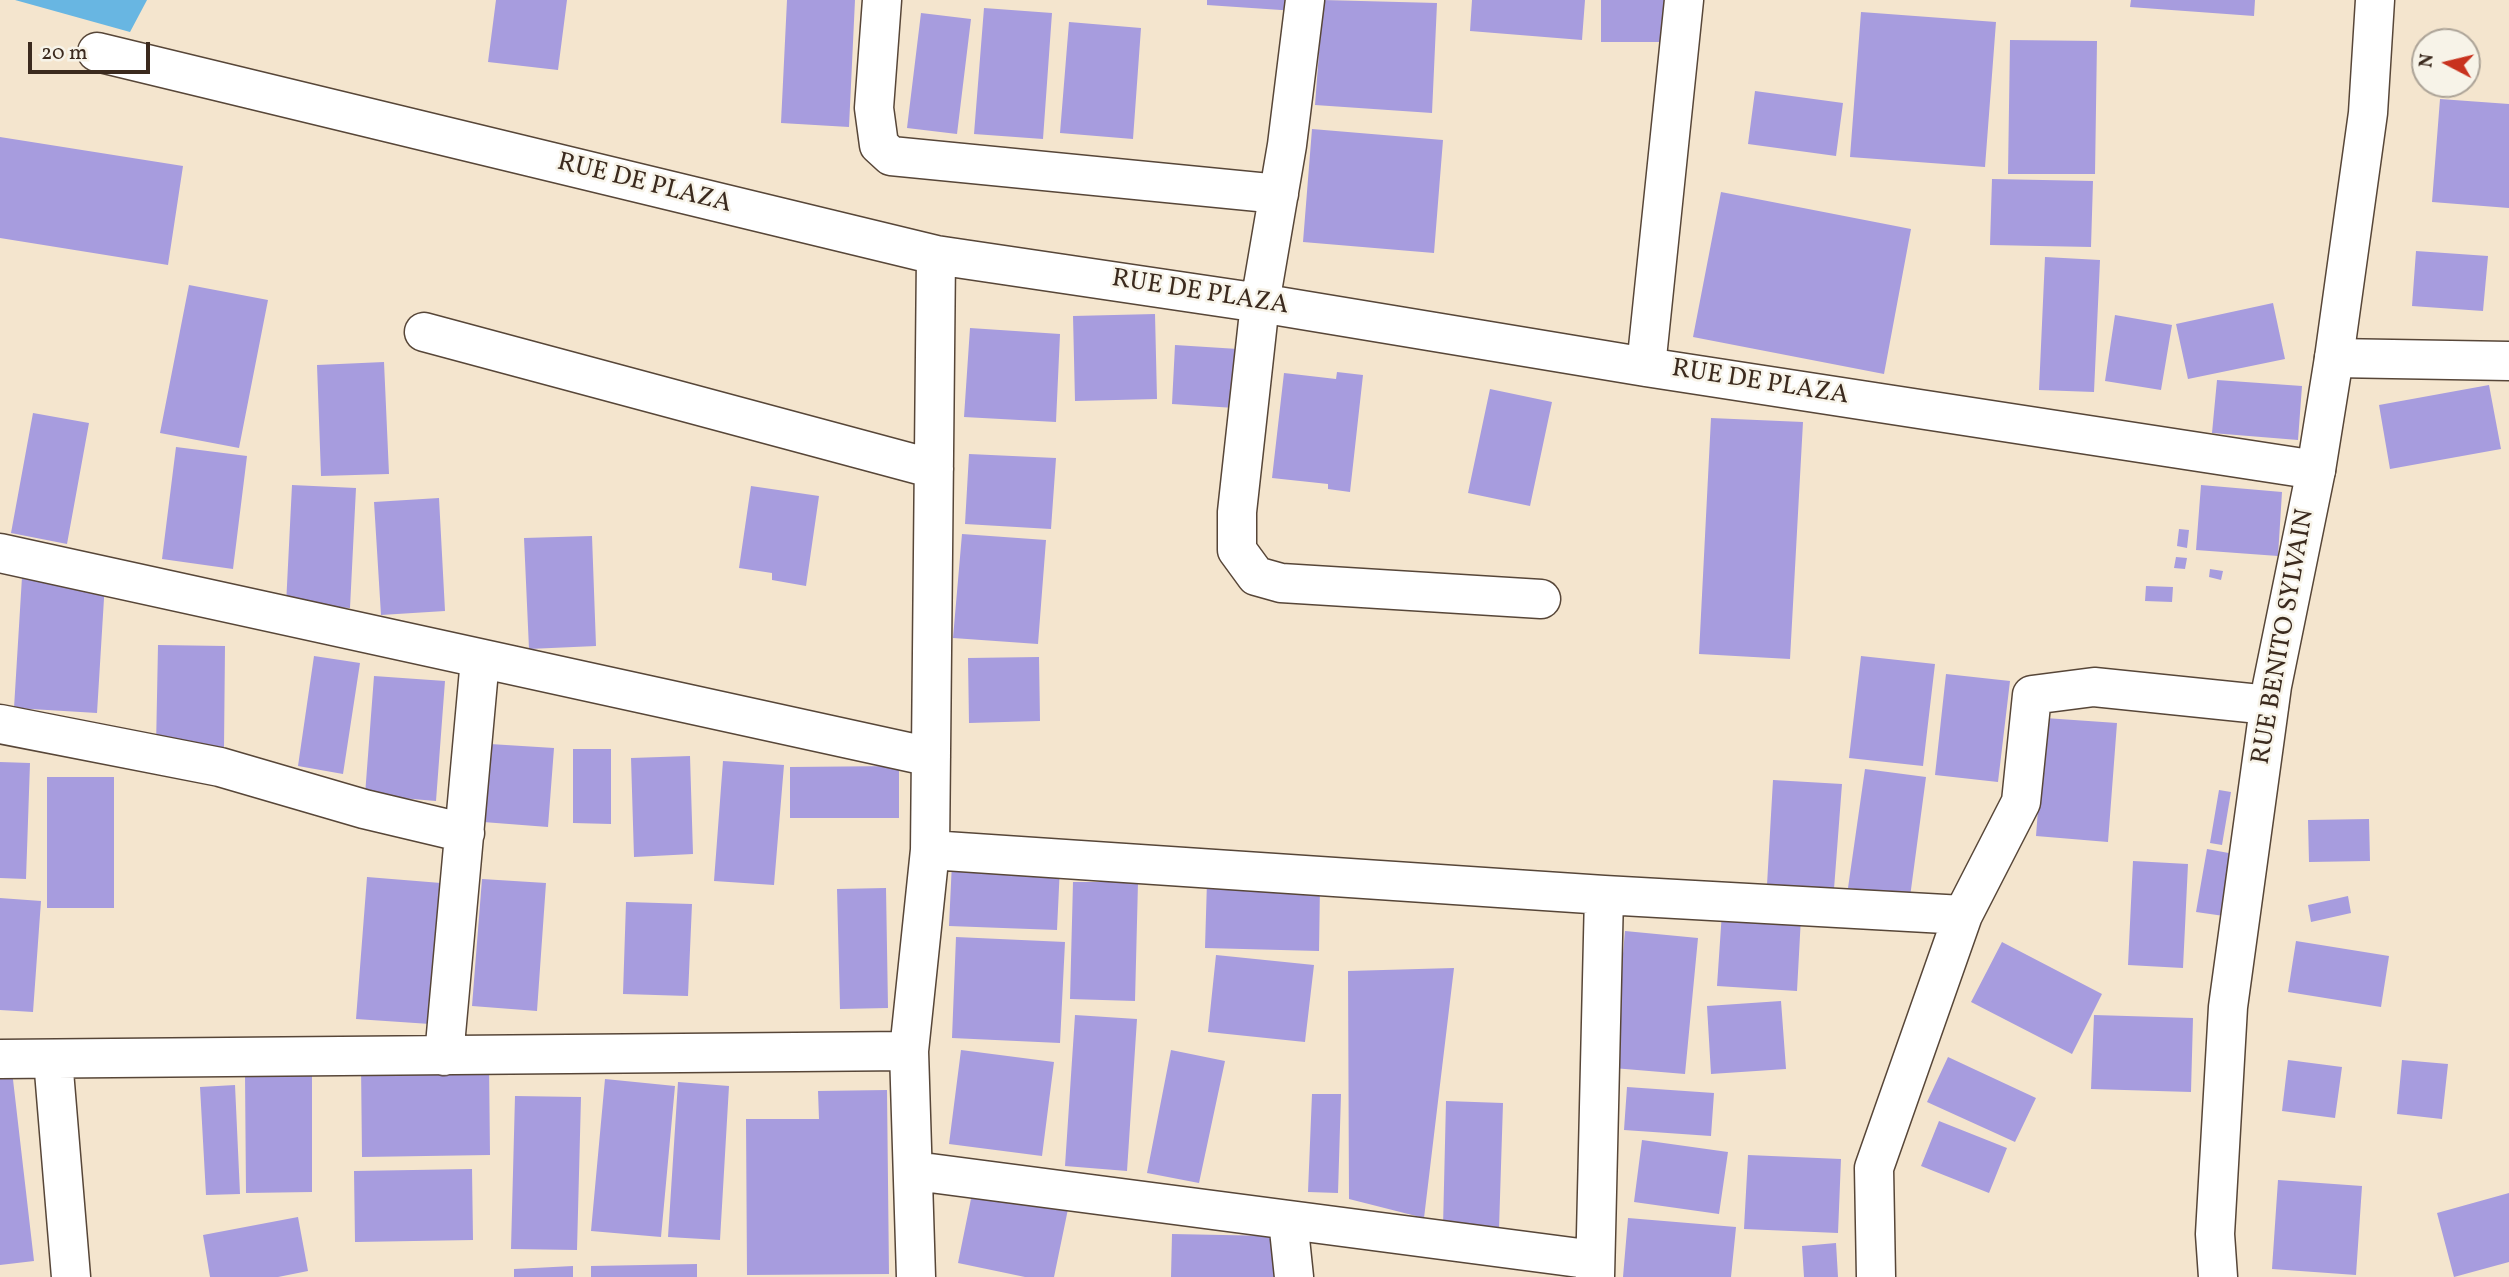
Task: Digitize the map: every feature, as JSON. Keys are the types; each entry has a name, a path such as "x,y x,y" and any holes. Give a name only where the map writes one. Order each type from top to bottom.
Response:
{"street":[{"path":"882,0 874,108 879,145 891,156 1279,194"},
{"path":"1306,0 1261,303 1237,512 1237,550 1256,576 1281,583 1541,599"},
{"path":"1646,367 1684,0"},
{"name":"RUE BENITO SYLVAIN","path":"2218,1277 2216,1234 2228,1007 2269,705 2316,470 2334,358 2368,113 2375,0"},
{"name":"RUE DE PLAZA","path":"97,52 936,255 1261,303 1646,367 2316,470"},
{"path":"916,1277 915,1171 909,1051 930,850 936,255"},
{"path":"424,332 934,468"},
{"path":"2334,358 2509,361"},
{"path":"0,553 931,757"},
{"path":"444,1056 480,659"},
{"path":"1876,1277 1874,1168 1964,915 2021,802 2032,695 2094,687 2269,705"},
{"path":"0,724 220,767 364,809 465,833"},
{"path":"930,850 1604,895 1964,915"},
{"path":"915,1171 1288,1220 1595,1269 1604,895"},
{"path":"0,1059 909,1051"},
{"path":"53,1059 71,1277"},
{"path":"1288,1220 1294,1277"}],"water":[{"path":"15,0 147,0 130,32"}],"building":[{"path":"496,0 567,0 558,70 488,62"},
{"path":"787,0 855,0 849,127 781,123"},
{"path":"1207,0 1297,0 1296,11 1207,5"},
{"path":"1323,0 1437,3 1432,113 1315,105"},
{"path":"1472,0 1585,0 1582,40 1470,31"},
{"path":"1601,0 1677,0 1677,42 1601,42"},
{"path":"2131,0 2255,0 2254,16 2130,7"},
{"path":"984,8 1052,13 1043,139 974,134"},
{"path":"1861,12 1996,22 1985,167 1850,157"},
{"path":"921,13 971,19 957,134 907,128"},
{"path":"1069,22 1141,28 1133,139 1060,133"},
{"path":"2010,40 2097,41 2095,174 2008,174"},
{"path":"1755,91 1843,103 1836,156 1748,144"},
{"path":"2440,99 2509,104 2509,208 2432,202"},
{"path":"1312,129 1443,140 1434,253 1303,242"},
{"path":"0,137 183,166 168,265 0,238"},
{"path":"1992,179 2093,181 2091,247 1990,245"},
{"path":"1721,192 1911,229 1884,374 1693,337"},
{"path":"2416,251 2488,256 2483,311 2412,306"},
{"path":"2045,257 2100,260 2094,392 2039,390"},
{"path":"189,285 268,300 239,448 160,433"},
{"path":"2273,303 2285,359 2188,379 2176,324"},
{"path":"1155,314 1157,399 1075,401 1073,316"},
{"path":"2115,315 2172,325 2161,390 2105,381"},
{"path":"970,328 1060,334 1056,422 964,417"},
{"path":"1175,345 1238,349 1235,408 1172,404"},
{"path":"384,362 389,474 321,476 317,365"},
{"path":"1337,372 1363,375 1350,492 1328,489 1328,484 1272,478 1284,373 1336,379"},
{"path":"2217,380 2302,386 2298,440 2212,433"},
{"path":"2489,385 2501,449 2390,469 2379,405"},
{"path":"1490,389 1552,402 1530,506 1468,493"},
{"path":"33,413 89,423 67,544 11,533"},
{"path":"1711,418 1803,422 1790,659 1699,654"},
{"path":"176,447 247,456 233,569 162,559"},
{"path":"969,454 1056,458 1051,529 965,524"},
{"path":"292,485 356,488 350,608 286,605"},
{"path":"2201,485 2282,492 2278,556 2196,550"},
{"path":"751,486 819,496 806,586 772,580 772,573 739,568"},
{"path":"439,498 445,611 381,615 374,502"},
{"path":"2179,529 2189,530 2187,548 2177,546"},
{"path":"962,534 1046,540 1038,644 953,638"},
{"path":"592,536 596,646 529,649 524,538"},
{"path":"2176,557 2187,558 2185,569 2174,568"},
{"path":"2210,569 2223,571 2221,580 2209,577"},
{"path":"22,577 105,582 97,713 14,708"},
{"path":"2146,586 2173,587 2172,602 2145,601"},
{"path":"158,645 225,646 224,748 156,748"},
{"path":"314,656 360,663 343,774 298,766"},
{"path":"1861,656 1935,664 1923,766 1849,758"},
{"path":"1039,657 1040,721 969,723 968,658"},
{"path":"1946,674 2010,681 1998,782 1935,775"},
{"path":"374,676 445,681 436,801 365,795"},
{"path":"2045,718 2117,723 2108,842 2036,836"},
{"path":"490,744 554,748 548,827 483,822"},
{"path":"573,749 611,749 611,824 573,823"},
{"path":"690,756 693,854 634,857 631,758"},
{"path":"723,761 784,765 774,885 714,881"},
{"path":"0,762 30,763 26,879 0,878"},
{"path":"899,766 899,818 790,818 790,767"},
{"path":"1865,769 1926,777 1910,897 1848,888"},
{"path":"47,777 114,777 114,908 47,908"},
{"path":"1773,780 1842,784 1834,889 1767,885"},
{"path":"2219,790 2231,792 2222,845 2210,843"},
{"path":"2369,819 2370,861 2309,862 2308,820"},
{"path":"2207,849 2234,854 2224,916 2196,912"},
{"path":"2133,861 2188,864 2183,968 2128,965"},
{"path":"952,862 1060,866 1057,930 949,926"},
{"path":"367,877 441,883 430,1024 356,1019"},
{"path":"482,879 546,883 537,1011 472,1006"},
{"path":"1207,881 1320,884 1319,951 1205,948"},
{"path":"1073,882 1138,882 1135,1001 1070,999"},
{"path":"886,888 888,1008 840,1009 837,889"},
{"path":"2348,896 2351,913 2311,922 2308,905"},
{"path":"0,898 41,901 33,1012 0,1010"},
{"path":"626,902 692,904 688,996 623,994"},
{"path":"1722,912 1801,917 1797,991 1717,986"},
{"path":"1625,931 1698,938 1685,1074 1613,1068"},
{"path":"956,937 1065,942 1060,1043 952,1038"},
{"path":"2296,941 2389,956 2381,1007 2288,992"},
{"path":"2002,942 2102,994 2072,1054 1971,1002"},
{"path":"1216,955 1314,965 1305,1042 1208,1032"},
{"path":"1454,968 1424,1218 1349,1199 1348,971"},
{"path":"1781,1001 1786,1069 1711,1074 1707,1006"},
{"path":"1075,1015 1137,1019 1127,1171 1065,1166"},
{"path":"2094,1015 2193,1018 2191,1092 2091,1089"},
{"path":"961,1050 1054,1062 1042,1156 949,1144"},
{"path":"1171,1050 1225,1061 1199,1183 1147,1173"},
{"path":"1948,1057 2036,1098 2015,1142 1927,1102"},
{"path":"2288,1060 2342,1067 2335,1118 2282,1111"},
{"path":"2402,1060 2448,1064 2442,1119 2397,1114"},
{"path":"489,1063 490,1155 362,1157 361,1064"},
{"path":"12,1071 34,1261 0,1265 0,1073"},
{"path":"245,1075 312,1075 312,1192 246,1193"},
{"path":"605,1079 675,1086 661,1237 591,1231"},
{"path":"678,1082 729,1086 720,1240 668,1237"},
{"path":"235,1085 240,1194 206,1195 200,1087"},
{"path":"1627,1087 1714,1093 1711,1136 1624,1130"},
{"path":"887,1090 889,1274 747,1275 746,1119 819,1119 818,1091"},
{"path":"1312,1094 1341,1094 1338,1193 1308,1192"},
{"path":"515,1096 581,1097 577,1250 511,1249"},
{"path":"1446,1101 1503,1103 1499,1229 1443,1227"},
{"path":"1939,1121 2007,1148 1989,1193 1921,1166"},
{"path":"1642,1140 1728,1152 1719,1214 1634,1202"},
{"path":"1748,1155 1841,1159 1838,1233 1744,1229"},
{"path":"472,1169 473,1240 355,1242 354,1171"},
{"path":"2278,1180 2362,1186 2356,1275 2272,1269"},
{"path":"973,1189 1068,1209 1054,1277 1025,1277 958,1263"},
{"path":"2509,1193 2509,1262 2454,1277 2437,1213"},
{"path":"298,1217 308,1271 278,1277 210,1277 203,1235"},
{"path":"1628,1218 1736,1227 1731,1277 1623,1277"},
{"path":"1172,1234 1274,1236 1274,1277 1171,1277"},
{"path":"1836,1243 1838,1277 1804,1277 1802,1246"},
{"path":"697,1264 697,1277 591,1277 591,1266"},
{"path":"573,1266 573,1277 514,1277 514,1269"}]}
